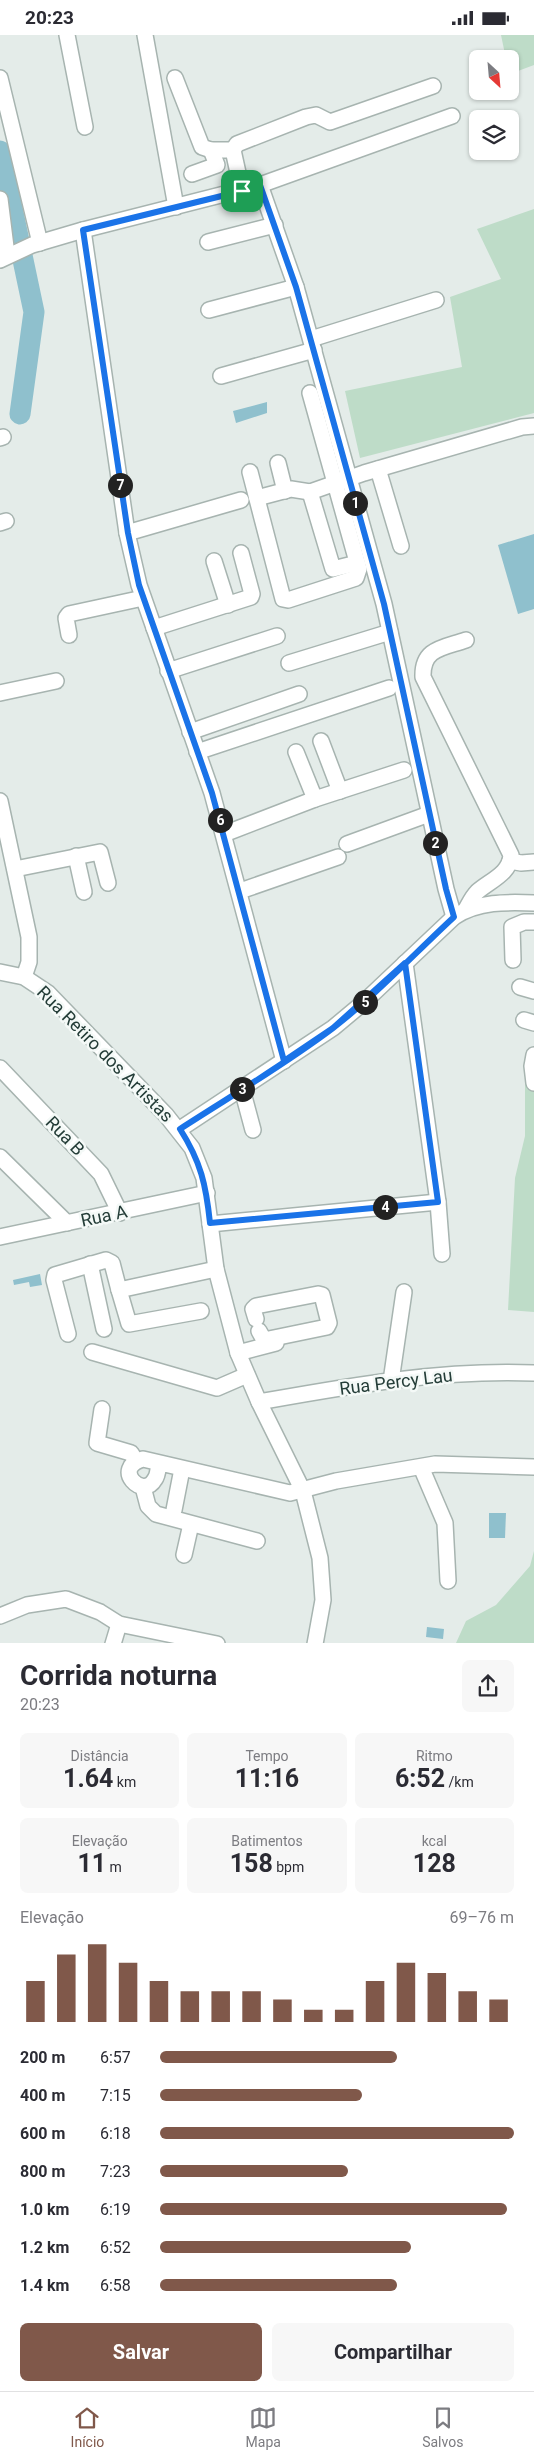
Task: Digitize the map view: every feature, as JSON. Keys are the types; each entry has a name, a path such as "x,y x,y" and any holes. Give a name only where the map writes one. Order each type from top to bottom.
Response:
{"street":[{"path":"67,35 85,127"},
{"path":"145,35 176,207"},
{"path":"0,78 36,244"},
{"path":"175,78 202,147 211,150 233,150"},
{"path":"233,150 238,144 306,117 316,115 330,122 433,86"},
{"path":"0,199 7,256 36,244 83,230 242,191 452,116"},
{"path":"192,174 217,165 211,150"},
{"path":"233,150 242,191"},
{"path":"260,185 296,287 313,345 342,481"},
{"path":"208,241 275,225"},
{"path":"83,230 128,533 143,598 224,835 284,1061"},
{"path":"209,311 296,287"},
{"path":"221,376 436,300"},
{"path":"310,393 342,481 390,632 429,814 460,913"},
{"path":"257,497 285,491 310,492 378,469 522,427 534,426"},
{"path":"278,463 285,491"},
{"path":"378,469 401,546"},
{"path":"250,472 283,599 288,600 351,580 358,574 348,501"},
{"path":"310,492 333,569 357,563"},
{"path":"128,533 241,500"},
{"path":"154,628 251,597 252,594 241,553"},
{"path":"214,561 228,605"},
{"path":"69,635 66,618 69,614 143,598"},
{"path":"290,663 390,632"},
{"path":"168,671 277,636"},
{"path":"180,1129 333,1028 460,913 476,893 498,877 510,861 509,850 426,687 423,667 427,656 435,651 466,640"},
{"path":"399,673 423,667"},
{"path":"0,693 56,681"},
{"path":"197,752 389,688"},
{"path":"190,732 299,694"},
{"path":"321,741 340,791"},
{"path":"296,752 314,799"},
{"path":"224,835 314,799 404,769"},
{"path":"0,801 30,937 29,962 24,977"},
{"path":"347,844 429,814"},
{"path":"15,869 76,855 100,852 108,883"},
{"path":"76,855 84,892"},
{"path":"240,891 338,857"},
{"path":"510,861 521,863 534,862"},
{"path":"460,913 511,902 534,903"},
{"path":"513,960 512,927 524,922 534,922"},
{"path":"405,963 438,1202 442,1254"},
{"name":"Rua Retiro dos Artistas","path":"0,972 24,977 48,993 180,1129 199,1164 207,1193 216,1269 238,1353 258,1401 303,1491 320,1558 323,1600 315,1643"},
{"path":"530,1053 534,1083"},
{"name":"Rua B","path":"0,1067 101,1174 120,1213"},
{"path":"242,1089 253,1130"},
{"path":"0,1157 66,1223"},
{"name":"Rua A","path":"0,1237 207,1193"},
{"path":"210,1223 438,1202"},
{"path":"68,1334 54,1280 55,1275 106,1260 112,1263 129,1324 201,1311"},
{"path":"90,1265 104,1329"},
{"path":"119,1291 216,1269"},
{"path":"391,1381 404,1292"},
{"path":"238,1353 282,1341 287,1336 329,1325 322,1295 318,1294 256,1306 253,1309 264,1340 287,1336"},
{"path":"92,1352 155,1377 216,1390 247,1375"},
{"name":"Rua Percy Lau","path":"258,1401 391,1381 487,1371 534,1373"},
{"path":"102,1409 97,1443 131,1453 136,1461"},
{"path":"159,1463 155,1480 150,1485 143,1487 136,1485 131,1480 129,1473 131,1466 136,1461 143,1459 290,1493 336,1481 434,1464 534,1467"},
{"path":"421,1467 445,1523 448,1581"},
{"path":"174,1510 182,1469"},
{"path":"143,1487 148,1506 156,1515 257,1541"},
{"path":"184,1555 191,1524"},
{"path":"0,1616 27,1605 66,1599 100,1612 119,1624 217,1643"},
{"path":"113,1643 119,1624"}],"green space":[{"path":"501,35 534,35 534,65 519,71 519,50 504,50"},
{"path":"534,209 534,413 360,458 345,391 462,367 450,297 501,279 477,229"},
{"path":"525,1079 534,1080 534,1312 508,1310 515,1178 525,1136"},
{"path":"534,1551 534,1643 456,1643 466,1621 496,1605 530,1566"}],"water":[{"path":"267,402 267,413 236,423 233,411"},
{"path":"534,534 534,609 518,614 498,545"},
{"path":"40,1274 42,1285 30,1287 29,1282 14,1285 13,1280"},
{"path":"489,1513 506,1513 505,1538 489,1538"},
{"path":"427,1627 444,1629 443,1639 426,1637"}],"waterway":[{"path":"0,151 34,312 20,414"}],"route":[{"path":"242,191 83,230 128,533 139,585 212,793 232,861 284,1061 333,1028 363,1003 405,963 438,1202 210,1223 204,1178 192,1148 180,1129 284,1061 333,1028 363,1003 405,963 454,917 429,814 384,604 302,305 271,211 260,185 242,191"}]}
